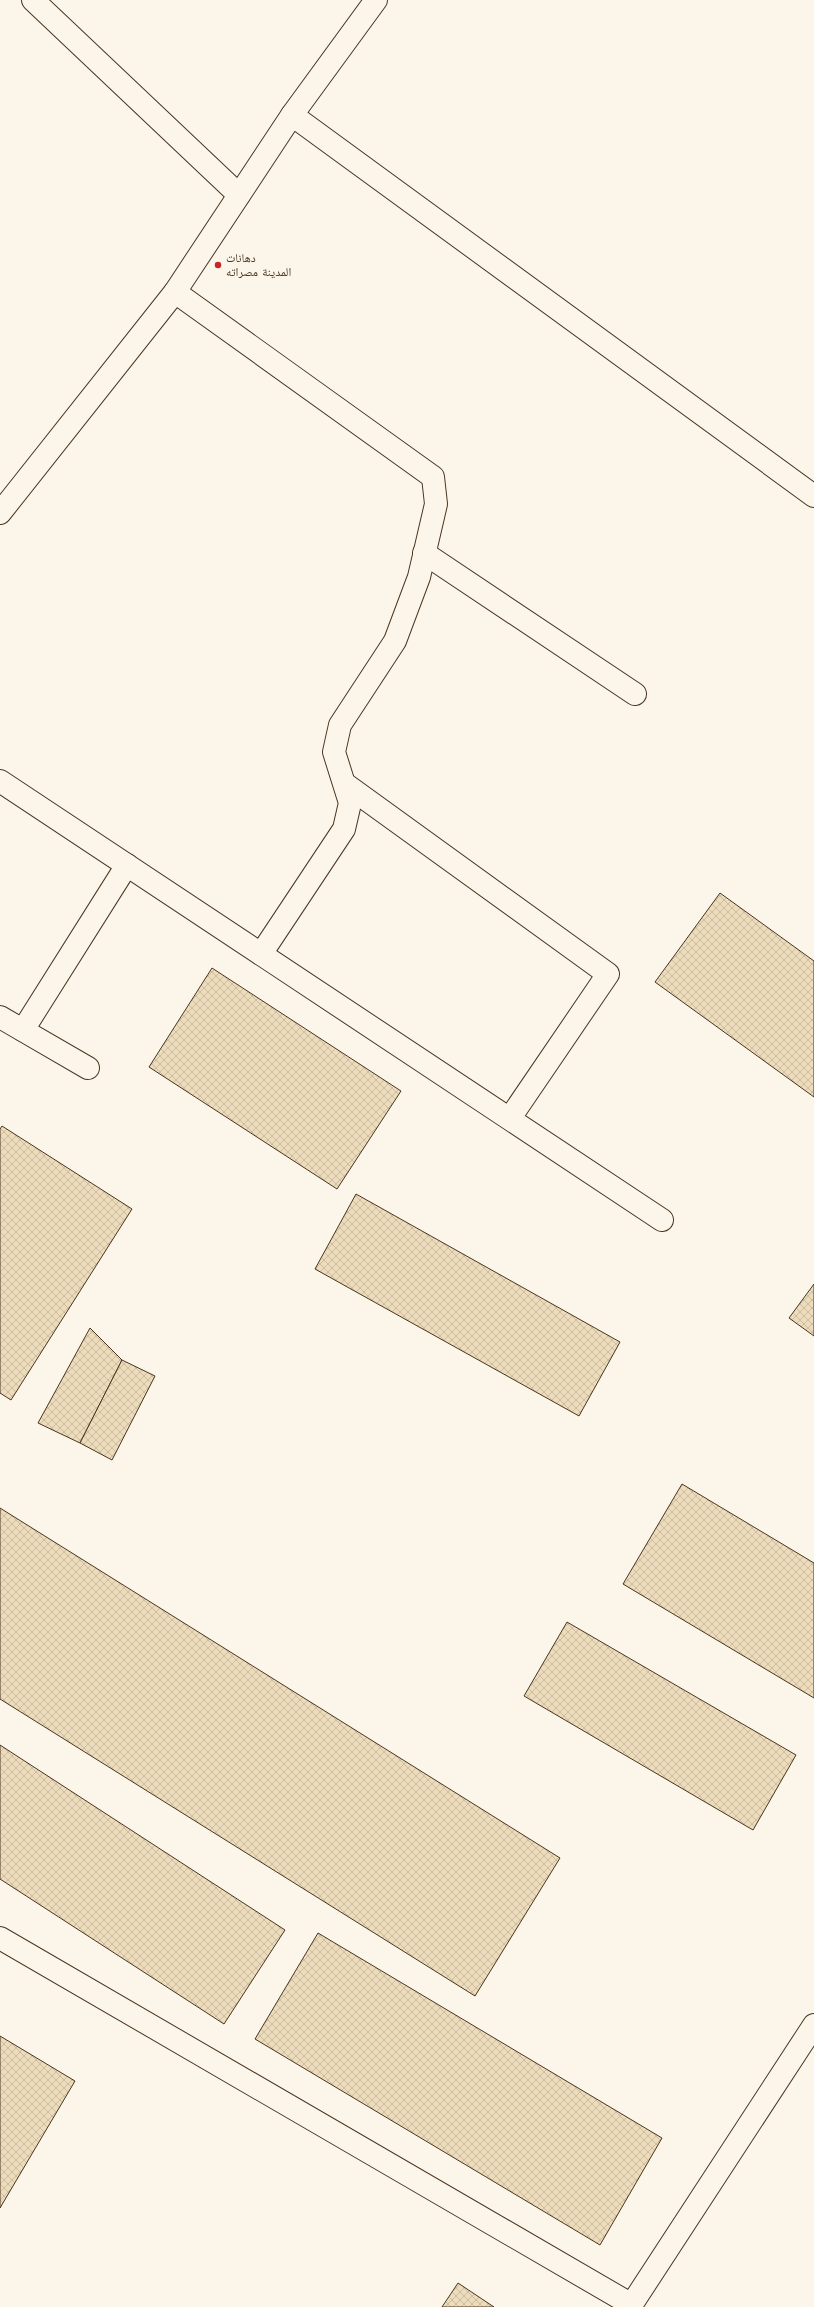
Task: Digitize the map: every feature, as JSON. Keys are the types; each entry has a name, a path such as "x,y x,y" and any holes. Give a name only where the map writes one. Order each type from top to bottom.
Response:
{"street":[{"path":"33,0 239,196"},
{"path":"0,513 176,292 292,115 376,0"},
{"path":"292,115 814,496"},
{"path":"176,292 433,477 436,504 419,577 395,642 340,725 334,752 350,803 344,829 261,954"},
{"path":"424,553 635,694"},
{"path":"0,781 662,1220"},
{"path":"345,784 608,974 510,1118"},
{"path":"23,1030 127,865"},
{"path":"0,1017 88,1068"},
{"path":"0,1938 631,2306 814,2025"}],"building":[{"path":"720,893 814,961 814,1097 655,982"},
{"path":"212,968 401,1091 337,1189 149,1067"},
{"path":"2,1126 132,1209 11,1400 0,1393 0,1129"},
{"path":"356,1194 620,1342 579,1416 315,1269"},
{"path":"814,1284 814,1336 789,1318"},
{"path":"90,1328 122,1360 80,1443 38,1423"},
{"path":"122,1360 155,1376 112,1460 80,1443"},
{"path":"682,1484 814,1563 814,1698 623,1584"},
{"path":"0,1508 560,1858 475,1996 0,1699"},
{"path":"567,1622 796,1755 753,1830 524,1696"},
{"path":"0,1745 285,1930 224,2024 0,1879"},
{"path":"318,1933 662,2138 600,2245 255,2039"},
{"path":"0,2036 75,2081 0,2208"},
{"path":"458,2283 494,2307 442,2307"}],"place":[{"name":"دهانات المدينة مصراته","path":"218,265"}]}
